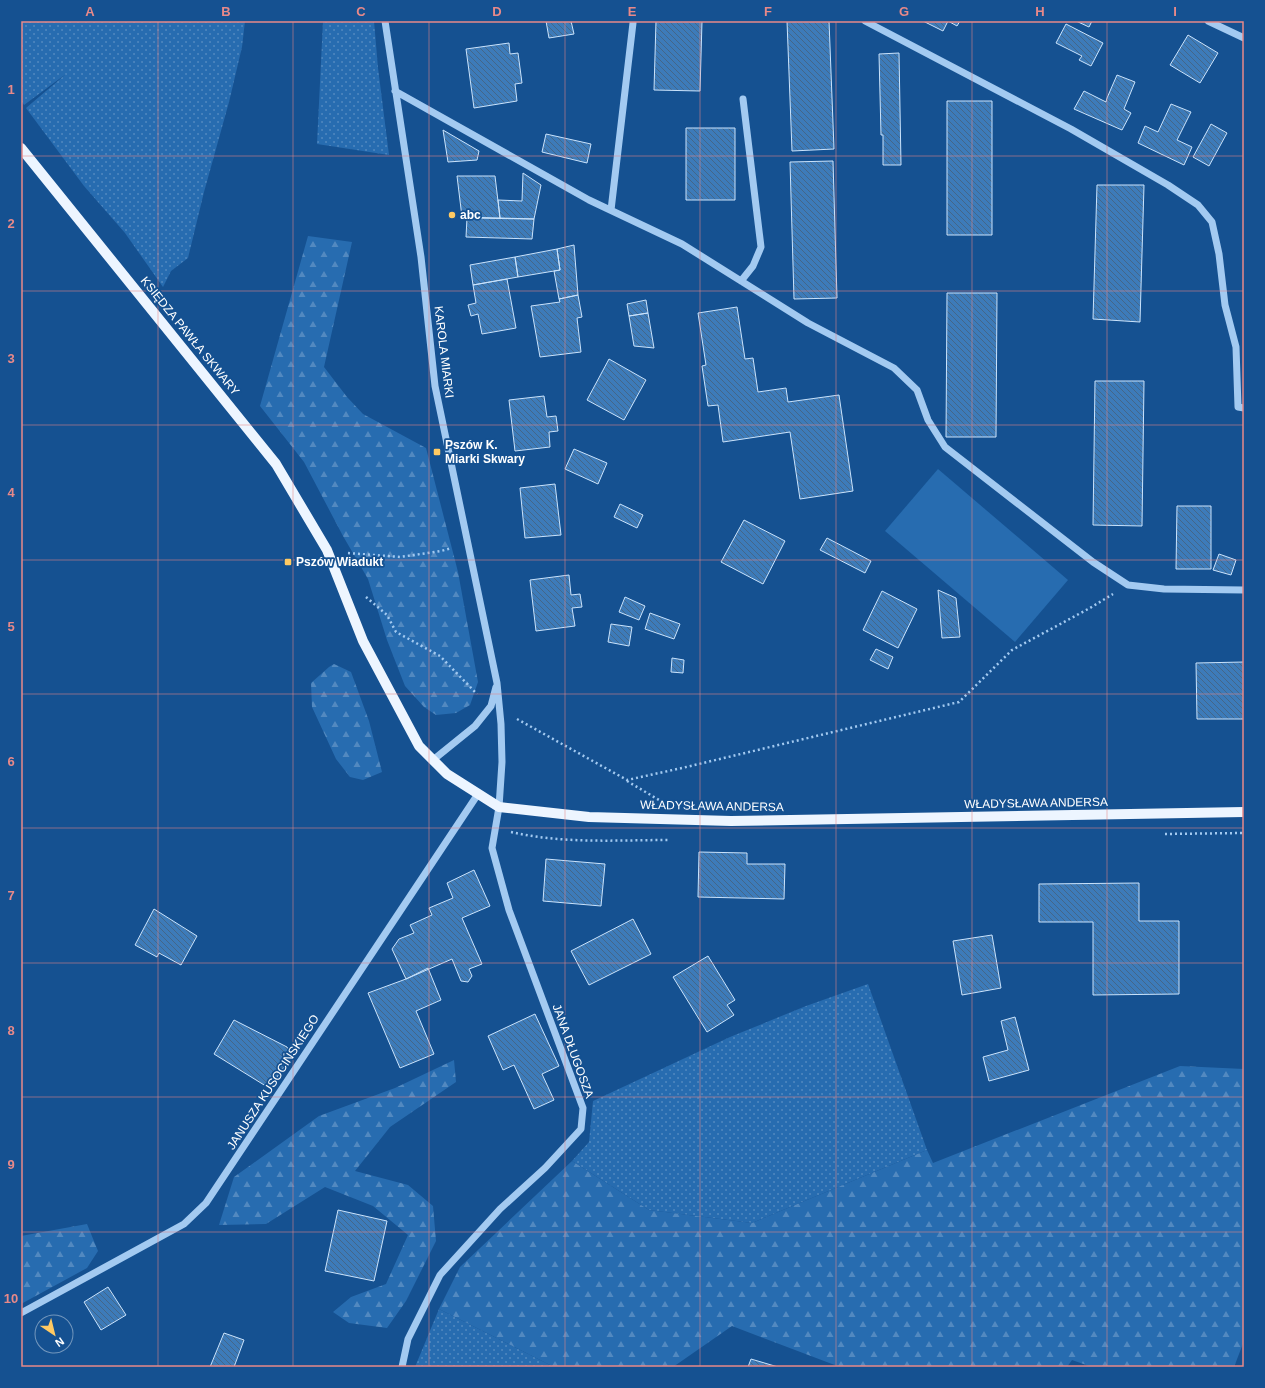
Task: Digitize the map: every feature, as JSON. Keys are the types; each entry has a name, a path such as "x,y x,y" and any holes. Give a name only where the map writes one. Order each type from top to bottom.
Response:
{"main road":[{"name":"KSIĘDZA PAWŁA SKWARY","path":"21,148 276,464 327,550"},
{"name":"WŁADYSŁAWA ANDERSA","path":"327,550 363,641 419,746 447,774 499,807 589,817 731,821 1244,812"}],"street":[{"name":"KAROLA MIARKI","path":"385,21 421,257 435,386 497,683 501,724 502,762 499,807"},
{"path":"865,21 1071,129 1168,185 1198,205 1212,222 1218,248 1225,305 1236,347 1238,407 1244,408"},
{"path":"1208,21 1244,38"},
{"path":"611,210 633,23"},
{"path":"395,91 589,200 682,244 808,324 894,368 917,390 928,420 945,447 1093,562 1128,585 1164,589 1244,590"},
{"path":"741,281 753,266 761,247 743,100"},
{"name":"KAROLA MIARKI","path":"432,760 475,726 491,706 497,683"},
{"name":"JANUSZA KUSOCIŃSKIEGO","path":"21,1312 184,1224 206,1203 478,794"},
{"name":"JANA DŁUGOSZA","path":"402,1367 408,1339 440,1275 500,1209 545,1168 581,1129 582,1108 509,910 492,848 499,807"}],"path":[{"path":"350,561 347,553 400,557 441,551 468,544"},
{"path":"626,780 960,702 1012,650 1090,608 1128,585"},
{"path":"366,597 387,615 396,632 440,656 475,693 491,702"},
{"path":"500,709 661,801"},
{"path":"495,828 531,836 593,841 661,840"}],"green space":[{"path":"21,21 245,21 242,47 229,102 204,192 188,258 171,271 163,287 125,233 84,186 26,108 66,74 24,105 21,100"},
{"path":"323,21 374,21 378,68 389,155 317,144"},
{"path":"308,236 352,242 324,367 347,397 363,414 426,448 458,572 478,682 470,705 456,713 436,715 424,707 405,686 387,640 368,579 343,536 304,462 260,406"},
{"path":"938,469 1068,580 1015,642 885,531"},
{"path":"334,664 351,672 369,721 382,772 363,780 350,777 336,759 312,707 311,683"},
{"path":"868,984 927,1150 752,1223 649,1210 572,1161 589,1142 593,1101 730,1037 806,1006"},
{"path":"454,1060 456,1082 390,1127 355,1171 408,1185 433,1206 436,1241 406,1301 387,1328 349,1323 333,1312 351,1297 386,1284 408,1235 373,1206 325,1187 266,1224 219,1225 234,1177 319,1116 395,1088"},
{"path":"1180,1066 1244,1069 1244,1341 1234,1367 1092,1367 1072,1360 1067,1367 840,1367 732,1326 673,1367 554,1367 439,1309 460,1267 572,1161 649,1210 752,1223 927,1150 933,1163"},
{"path":"87,1224 98,1251 87,1268 21,1304 21,1236"},
{"path":"439,1309 554,1367 415,1367"}],"building":[{"path":"546,21 571,21 574,34 549,38"},
{"path":"656,21 702,21 700,91 654,90"},
{"path":"787,21 829,21 834,149 792,151"},
{"path":"923,21 948,21 943,31"},
{"path":"948,21 960,21 957,26"},
{"path":"1076,21 1092,21 1089,27"},
{"path":"1066,24 1103,43 1091,66 1079,60 1082,56 1056,43"},
{"path":"1188,35 1218,53 1200,83 1170,65"},
{"path":"509,43 510,54 518,53 522,83 515,84 517,101 474,108 466,49"},
{"path":"899,53 901,165 883,165 879,54"},
{"path":"1117,75 1135,82 1124,109 1131,113 1122,130 1074,109 1084,91 1106,102"},
{"path":"947,101 992,101 992,235 947,235"},
{"path":"1171,104 1191,112 1177,140 1192,147 1184,165 1138,143 1145,126 1158,132"},
{"path":"1211,124 1227,133 1209,166 1193,157"},
{"path":"686,128 735,128 735,200 686,200"},
{"path":"443,130 479,151 477,160 448,162"},
{"path":"546,134 591,144 587,163 542,152"},
{"path":"833,161 837,298 794,299 790,162"},
{"path":"523,173 541,185 534,219 500,218 498,200 522,201"},
{"path":"457,176 495,176 500,218 462,217"},
{"path":"1097,185 1144,185 1140,322 1093,319"},
{"path":"467,218 534,219 532,239 466,237"},
{"path":"574,245 578,295 559,299 554,271 560,270 557,249"},
{"path":"557,249 560,270 518,277 515,257"},
{"path":"515,257 518,277 473,285 470,265"},
{"path":"507,279 516,328 482,334 478,314 471,316 468,305 476,303 473,285"},
{"path":"947,293 997,293 996,437 946,437"},
{"path":"578,295 582,317 577,318 581,352 540,357 531,306 560,302 559,299"},
{"path":"646,300 648,313 629,316 627,304"},
{"path":"737,307 745,359 753,358 758,392 786,388 788,402 839,395 853,491 800,499 790,432 723,442 718,405 708,406 702,366 706,365 698,313"},
{"path":"648,313 654,348 634,346 629,316"},
{"path":"609,359 646,380 624,420 587,400"},
{"path":"1095,381 1144,381 1142,526 1093,525"},
{"path":"544,396 547,417 556,416 558,431 549,432 550,447 515,451 509,400"},
{"path":"574,449 607,463 598,484 565,469"},
{"path":"555,484 561,535 525,538 520,488"},
{"path":"620,504 643,515 637,528 614,517"},
{"path":"1177,506 1211,506 1211,569 1176,569"},
{"path":"744,520 785,541 763,584 721,562"},
{"path":"827,538 871,561 865,573 820,550"},
{"path":"1219,554 1236,560 1231,575 1213,570"},
{"path":"569,575 571,595 580,594 582,607 572,608 575,626 536,631 530,580"},
{"path":"938,590 956,598 960,637 942,638"},
{"path":"882,591 917,609 898,648 863,630"},
{"path":"625,597 645,606 639,620 619,612"},
{"path":"650,613 680,624 674,639 645,629"},
{"path":"611,624 632,627 629,646 608,642"},
{"path":"876,649 893,657 888,669 870,660"},
{"path":"672,658 684,660 683,673 671,672"},
{"path":"1244,662 1244,719 1197,719 1196,663"},
{"path":"699,852 747,853 747,864 785,864 784,899 698,897"},
{"path":"546,859 605,864 601,906 543,901"},
{"path":"474,870 490,906 462,918 482,964 469,969 472,976 468,982 461,981 452,959 406,979 392,949 399,939 414,933 410,925 432,915 429,908 453,898 447,883"},
{"path":"1139,883 1139,921 1179,921 1179,994 1093,995 1093,922 1039,922 1039,884"},
{"path":"154,909 197,936 181,965 159,953 157,957 135,945"},
{"path":"633,919 651,954 589,985 571,951"},
{"path":"992,935 1001,988 962,995 953,941"},
{"path":"708,956 735,1000 727,1005 734,1015 707,1032 673,977"},
{"path":"428,968 441,1000 416,1011 434,1054 400,1068 368,993 406,979"},
{"path":"535,1014 559,1066 542,1074 554,1100 534,1109 514,1065 503,1070 488,1036"},
{"path":"1015,1017 1029,1070 989,1081 983,1057 1008,1050 1001,1021"},
{"path":"234,1020 287,1047 292,1056 269,1088 214,1054"},
{"path":"338,1210 387,1221 374,1281 325,1271"},
{"path":"108,1287 126,1315 101,1330 84,1302"},
{"path":"224,1333 244,1340 234,1367 210,1367"},
{"path":"751,1359 778,1367 748,1367"}],"place":[{"name":"abc","path":"452,215"},
{"name":"Pszów K. Miarki Skwary","path":"437,452"},
{"name":"Pszów Wiadukt","path":"288,562"}]}
